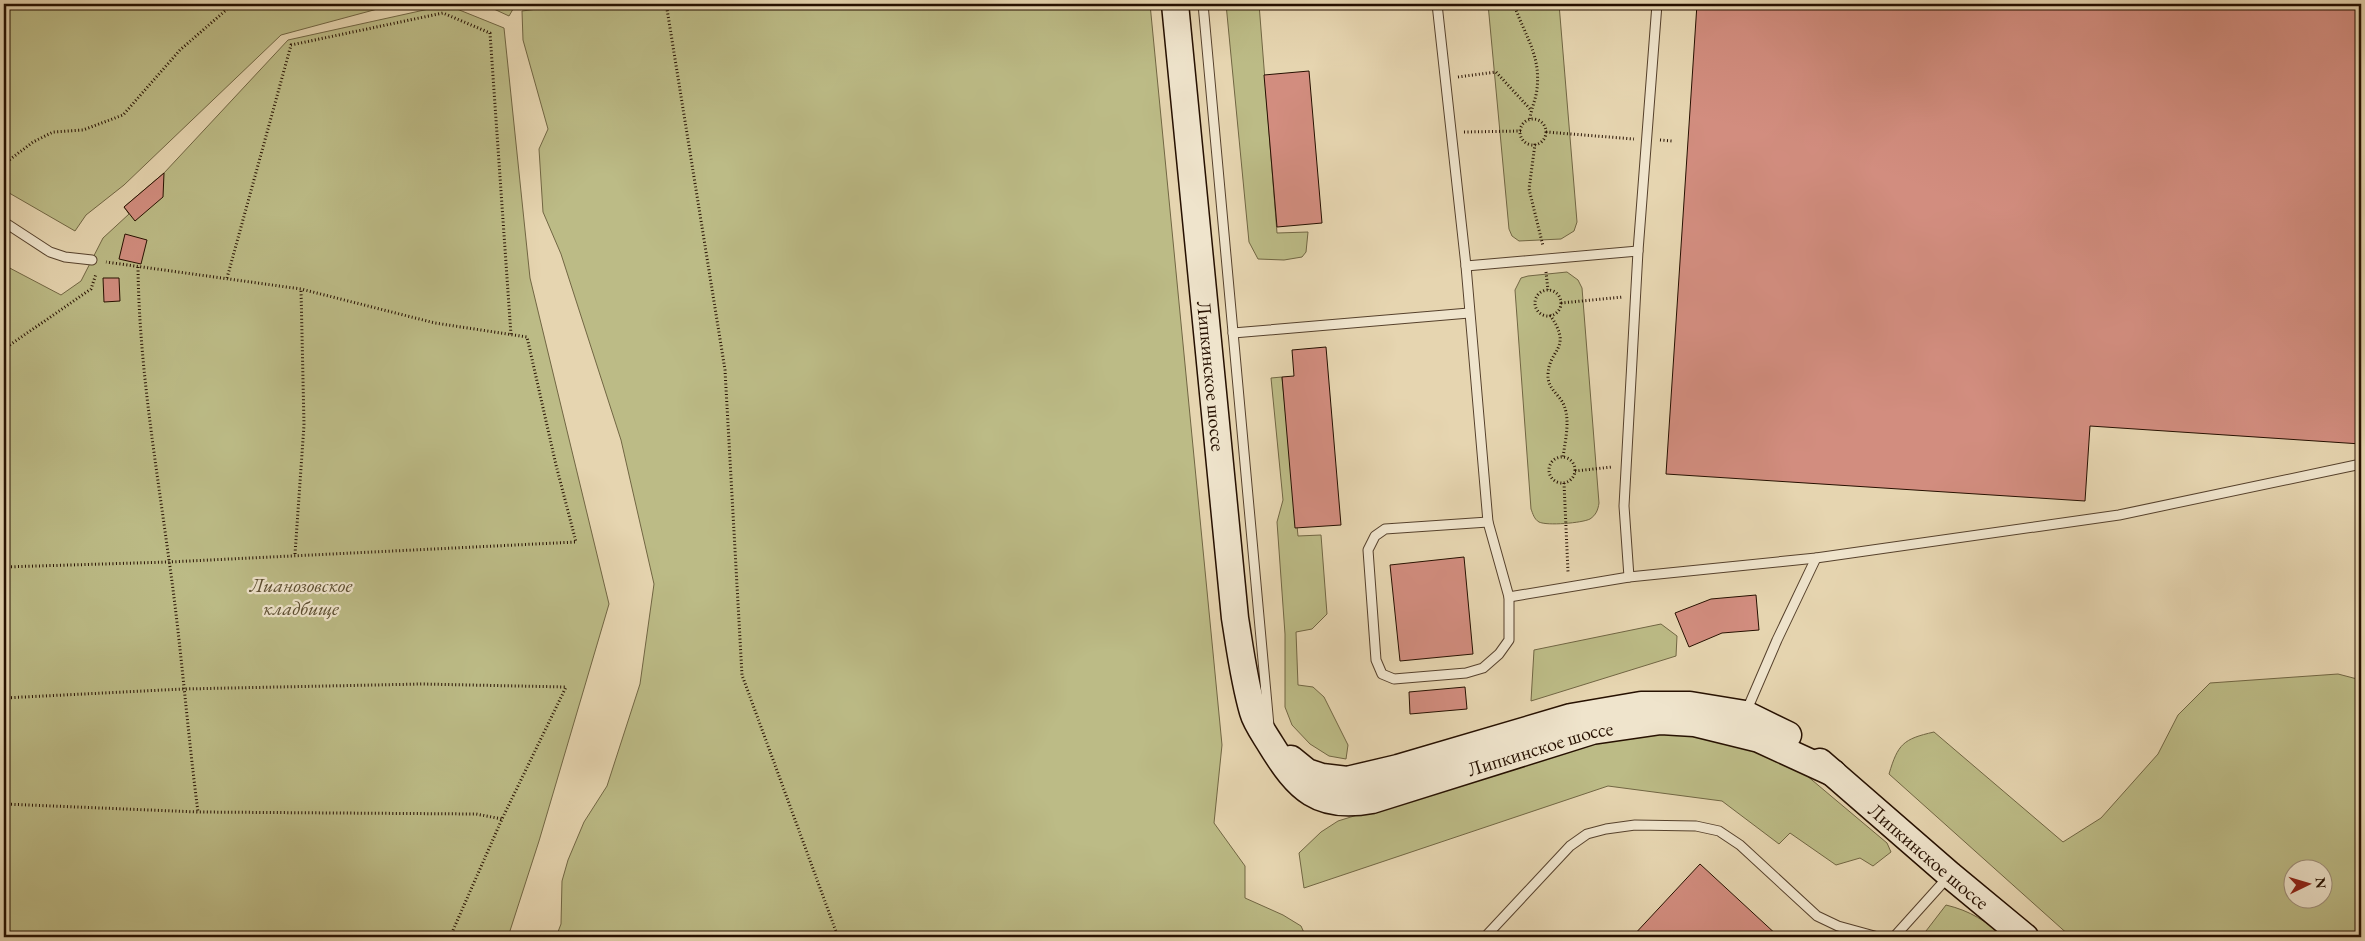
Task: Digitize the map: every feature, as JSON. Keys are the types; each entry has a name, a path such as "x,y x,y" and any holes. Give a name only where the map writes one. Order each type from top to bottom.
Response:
{"street":[{"name":"Липкинское шоссе","path":"1175,4 1235,618 1253,714 1289,774 1318,798 1337,803 1356,804 1592,731 1661,721 1743,724"},
{"name":"Липкинское шоссе","path":"1270,744 1307,772 1322,778 1347,780 1378,773 1571,717 1617,707 1690,705 1743,724 1759,739 1833,773 1950,875 2026,937"},
{"path":"1304,787 1318,784 1349,786 1367,780 1378,773"}],"lane":[{"path":"1203,4 1270,744"},
{"path":"1437,4 1466,266 1488,522 1510,597 1509,640 1500,654 1483,668 1466,673 1394,679 1382,674 1376,660 1368,550 1375,536 1386,529 1488,522"},
{"path":"1629,577 1624,506 1635,296 1657,4"},
{"path":"4,222 50,252 65,258 96,261"},
{"path":"1466,266 1638,251"},
{"path":"1233,333 1469,313"},
{"path":"1510,597 1629,577 1816,558 2119,515 2361,464"},
{"path":"1743,724 1777,640 1816,558"},
{"path":"1485,937 1570,846 1587,834 1635,825 1696,826 1719,831 1740,845 1817,916 1838,926 1878,937"},
{"path":"1894,937 1950,875"}],"path":[{"path":"4,164 33,142 53,132 83,130 123,114 180,50 233,4"},
{"path":"664,4 725,370 742,675 838,937"},
{"path":"728,4 754,4"},
{"path":"1514,4 1529,38 1536,61 1537,90 1530,119 1523,124 1521,132 1523,140 1535,144 1543,140 1546,132 1541,122 1530,119"},
{"path":"227,278 291,45 443,13 490,33 511,335"},
{"path":"1445,78 1496,72 1531,110"},
{"path":"1451,133 1521,132"},
{"path":"1546,132 1672,141"},
{"path":"1535,144 1529,189 1545,259 1548,290"},
{"path":"4,349 91,289 96,261 301,289 435,323 527,337 556,465 576,542 295,554 169,562 4,567"},
{"path":"138,267 140,328 198,812"},
{"path":"295,554 304,425 301,289"},
{"path":"1550,315 1558,311 1561,303 1556,292 1548,290 1538,295 1535,302 1538,311 1550,315 1560,333 1561,343 1548,371 1548,380 1562,403 1565,413 1566,432 1563,458"},
{"path":"1561,303 1635,296"},
{"path":"1563,458 1570,460 1575,471 1572,479 1564,483 1552,479 1549,470 1552,463 1563,458"},
{"path":"1575,471 1626,466"},
{"path":"1564,483 1569,587"},
{"path":"4,698 183,690 422,684 566,687 502,820 450,937"},
{"path":"4,804 198,812 476,814 502,820"}],"green space":[{"path":"4,4 396,4 281,35 124,185 86,215 75,231 4,190"},
{"path":"483,4 516,4 509,16"},
{"path":"576,4 1150,4 1222,745 1214,823 1245,866 1245,898 1283,915 1301,926 1306,937 556,937 561,924 562,881 568,860 584,822 607,786 640,684 654,584 621,440 561,254 543,212 539,149 548,129 523,40 522,11"},
{"path":"1226,4 1259,4 1277,233 1308,232 1306,252 1302,257 1284,260 1258,259 1249,242"},
{"path":"1488,4 1559,4 1577,222 1574,231 1561,239 1519,241 1512,236 1509,229"},
{"name":"Лианозовское кладбище","path":"447,5 504,28 530,278 609,604 539,841 508,937 4,937 4,265 61,295 81,281 103,238 129,214 124,207 164,173 288,40"},
{"path":"1567,272 1578,280 1582,288 1599,503 1594,516 1590,519 1572,523 1549,524 1537,521 1531,509 1515,290 1521,278"},
{"path":"1282,377 1298,536 1321,535 1327,614 1312,629 1296,632 1298,685 1313,687 1324,697 1348,745 1346,759 1329,756 1310,744 1292,725 1285,707 1285,634 1277,522 1283,500 1271,378"},
{"path":"1661,624 1677,636 1676,656 1531,701 1534,650"},
{"path":"2338,674 2361,680 2361,937 2071,937 1889,774 1895,756 1903,744 1915,737 1934,732 2063,842 2101,818 2158,754 2178,715 2210,683"},
{"path":"1686,731 1784,759 1806,775 1887,843 1891,852 1873,866 1860,858 1836,865 1790,833 1779,844 1722,801 1608,786 1304,888 1299,853 1321,832 1338,821 1611,736"},
{"path":"1946,905 1977,917 2005,937 1934,937 1926,931"}],"building":[{"path":"1697,4 2361,4 2361,444 2090,426 2085,501 1666,474"},
{"path":"1309,71 1322,223 1277,227 1264,75"},
{"path":"164,173 163,197 135,221 124,207"},
{"path":"125,234 147,240 141,264 119,259"},
{"path":"103,278 119,278 120,301 104,302"},
{"path":"1326,347 1341,525 1295,528 1282,377 1294,376 1292,350"},
{"path":"1464,557 1473,654 1400,661 1390,565"},
{"path":"1756,595 1759,630 1722,633 1689,647 1675,613 1711,599"},
{"path":"1465,687 1467,709 1410,714 1409,692"},
{"path":"1700,864 1779,937 1632,937"}]}
